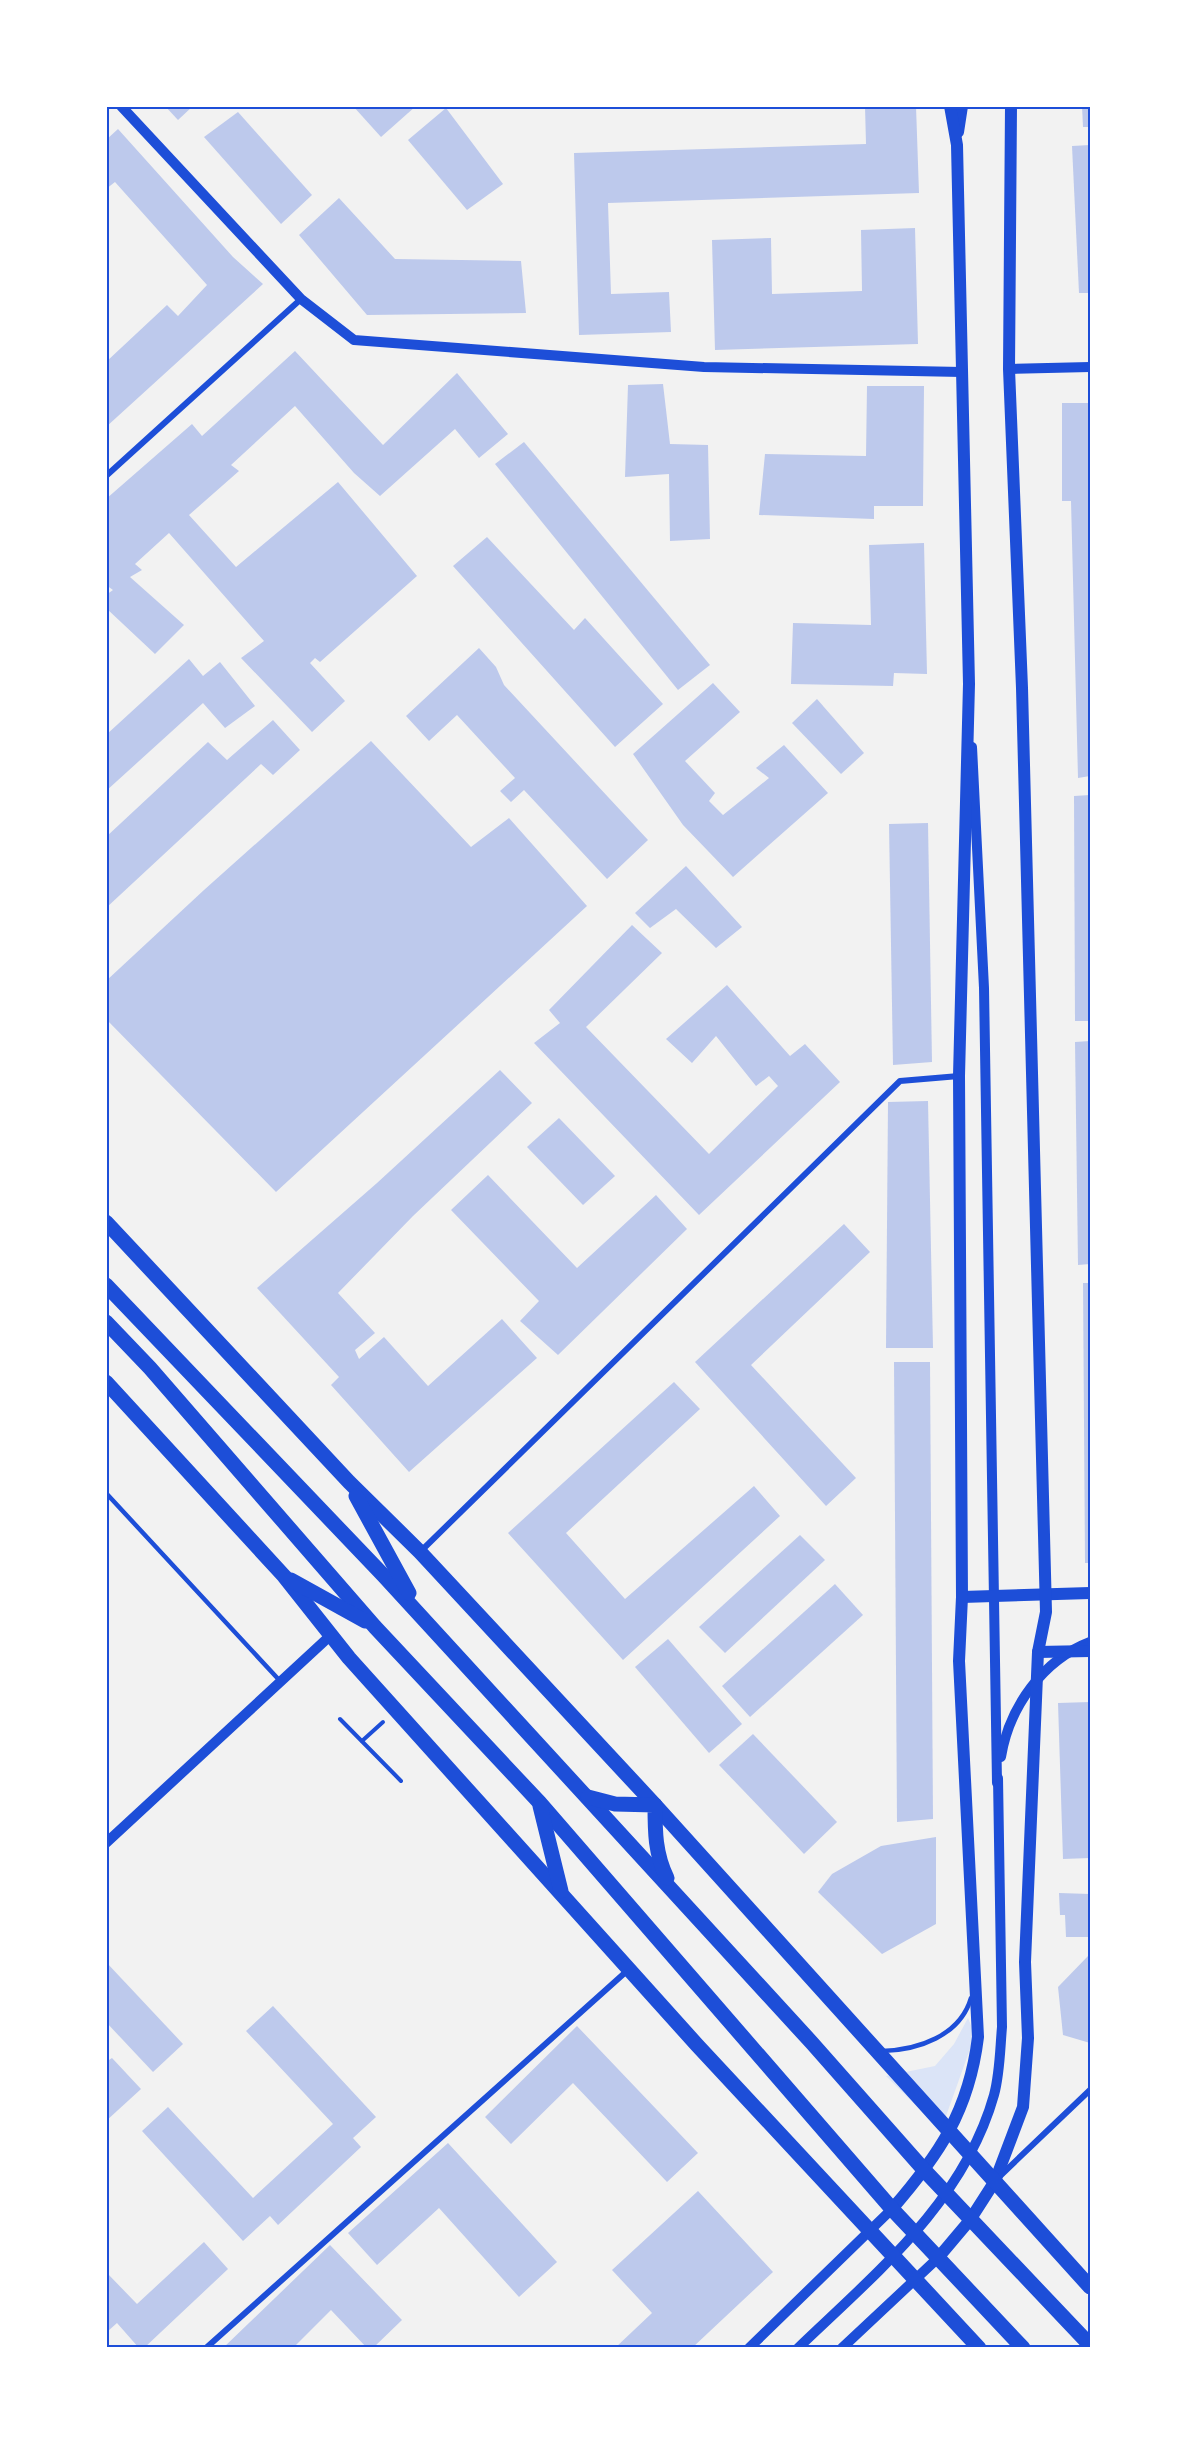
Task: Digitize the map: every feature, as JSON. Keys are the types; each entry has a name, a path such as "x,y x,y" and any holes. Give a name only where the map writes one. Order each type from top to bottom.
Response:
{"main road":[{"path":"950,106 957,145"},
{"path":"892,2210 925,2171 950,2131 966,2095 978,2037 960,1661 962,1597 959,1076 969,684 957,145 962,106"},
{"path":"938,2258 970,2220 995,2181 1023,2107 1028,2037 1025,1962 1038,1652 1046,1612 1022,688 1009,369 1011,106"},
{"path":"106,1222 349,1482 420,1552 654,1805 878,2050 1090,2288"},
{"path":"106,1285 420,1614 812,2043 925,2171 1090,2345"},
{"path":"106,1322 150,1368 375,1627 540,1803 892,2210 1023,2348"},
{"path":"106,1382 284,1576 331,1635 629,1970 979,2348"},
{"path":"349,1482 420,1614"},
{"path":"284,1576 375,1627"},
{"path":"962,1597 1090,1593"},
{"path":"1038,1652 1090,1651"},
{"path":"588,1797 615,1804 654,1805"},
{"path":"540,1803 561,1894"},
{"path":"654,1805 655,1840 661,1866 674,1891"}],"street":[{"path":"122,106 301,299 354,340 704,367 962,372"},
{"path":"106,476 301,299"},
{"path":"1009,369 1090,367"},
{"path":"798,2348 888,2262 958,2178 973,2149 991,2103 999,2061 1002,2027 984,988 969,684"},
{"path":"420,1552 900,1081 959,1076"},
{"path":"106,1843 331,1635"},
{"path":"997,1783 1003,1747 1014,1715 1029,1689 1049,1667 1079,1646 1090,1642"},
{"path":"206,2348 629,1970"},
{"path":"995,2181 1090,2090"},
{"path":"749,2348 892,2210"},
{"path":"842,2348 914,2278 938,2258"}],"lane":[{"path":"106,1493 280,1682"},
{"path":"878,2050 920,2046 947,2031 960,2020 969,2004 976,1971"}],"path":[{"path":"340,1719 401,1781"}],"shaded area":[{"path":"968,2018 975,2035 941,2130 886,2076 935,2066 954,2044"}],"building":[{"path":"165,106 193,106 178,120"},
{"path":"353,106 416,106 381,137"},
{"path":"865,106 916,106 919,193 608,203 611,294 669,292 671,332 579,335 574,153 866,144"},
{"path":"1082,106 1090,106 1090,127 1083,127"},
{"path":"446,108 503,184 467,210 408,140"},
{"path":"238,112 312,195 281,224 204,137"},
{"path":"118,129 233,257 263,284 106,427 106,362 167,305 178,316 207,285 115,182 106,189 106,140"},
{"path":"1090,145 1090,293 1079,293 1072,146"},
{"path":"339,198 395,259 521,261 526,313 367,315 299,235"},
{"path":"915,228 918,344 715,350 712,240 771,238 772,294 862,291 861,230"},
{"path":"295,351 383,445 457,373 508,434 479,458 455,429 380,496 354,473 295,406 231,465 239,471 189,515 236,567 338,482 417,576 320,662 315,658 310,663 345,701 312,732 241,658 264,641 169,533 135,564 142,570 130,577 184,625 155,654 106,608 106,595 113,590 106,585 106,499 192,424 202,436"},
{"path":"663,384 670,444 708,445 710,539 670,541 669,474 625,477 628,385"},
{"path":"867,386 924,386 923,506 874,506 874,519 759,515 765,454 866,456"},
{"path":"1062,403 1090,403 1090,776 1078,778 1071,501 1062,501"},
{"path":"524,442 710,665 678,690 495,464"},
{"path":"487,537 574,630 585,618 663,704 615,747 453,566"},
{"path":"924,543 927,674 894,673 893,686 791,684 793,623 871,625 869,545"},
{"path":"479,648 496,667 504,685 648,840 607,879 524,790 511,802 500,791 515,778 457,715 429,741 406,716"},
{"path":"189,659 203,676 220,662 255,706 225,728 203,703 106,791 106,735"},
{"path":"713,683 740,712 685,761 715,793 709,801 723,815 769,778 756,768 784,745 828,793 733,877 683,825 633,754"},
{"path":"817,699 864,753 841,774 792,723"},
{"path":"273,720 300,750 273,775 261,764 106,908 106,837 208,742 227,760"},
{"path":"371,741 471,847 509,818 587,906 276,1192 106,1019 106,981"},
{"path":"1090,795 1090,1021 1075,1021 1074,796"},
{"path":"928,823 932,1062 893,1065 889,824"},
{"path":"686,866 742,927 716,948 676,909 650,928 635,913"},
{"path":"632,925 662,953 586,1027 709,1154 778,1086 769,1076 756,1086 716,1036 692,1063 666,1039 727,985 790,1056 805,1044 840,1082 699,1215 534,1043 560,1023 549,1010"},
{"path":"1090,1041 1090,1264 1078,1265 1075,1042"},
{"path":"500,1070 532,1103 413,1216 338,1293 375,1333 355,1350 359,1359 384,1337 428,1386 502,1319 537,1358 409,1472 331,1385 339,1377 257,1288 377,1183"},
{"path":"928,1101 933,1348 886,1348 888,1102"},
{"path":"559,1118 615,1176 583,1205 527,1147"},
{"path":"488,1175 577,1268 656,1195 687,1229 558,1355 520,1321 539,1301 451,1210"},
{"path":"844,1224 870,1252 751,1365 856,1478 826,1506 695,1362"},
{"path":"1083,1283 1090,1283 1090,1563 1085,1563"},
{"path":"894,1362 930,1362 933,1819 897,1822"},
{"path":"674,1382 700,1409 566,1533 625,1599 754,1486 780,1516 623,1660 508,1533"},
{"path":"800,1535 825,1560 725,1653 699,1627"},
{"path":"835,1584 863,1615 750,1717 722,1686"},
{"path":"668,1639 742,1724 709,1753 635,1667"},
{"path":"1090,1702 1090,1858 1063,1859 1058,1703"},
{"path":"753,1734 837,1822 804,1854 719,1765"},
{"path":"936,1837 936,1924 882,1954 818,1892 832,1874 881,1846"},
{"path":"1059,1893 1090,1894 1090,1937 1066,1937 1065,1915 1060,1915"},
{"path":"1090,1954 1090,2043 1063,2035 1058,1987"},
{"path":"106,1962 183,2044 153,2072 106,2022"},
{"path":"273,2006 376,2117 353,2138 361,2147 278,2225 270,2216 243,2241 142,2131 168,2107 253,2198 333,2124 246,2031"},
{"path":"577,2026 698,2153 667,2182 573,2083 511,2144 485,2117"},
{"path":"112,2058 141,2089 106,2121 106,2062"},
{"path":"448,2143 557,2262 519,2297 439,2208 377,2265 348,2233"},
{"path":"698,2191 773,2272 692,2348 615,2348 652,2313 612,2270"},
{"path":"204,2242 228,2269 144,2348 139,2348 117,2323 108,2331 106,2329 106,2272 137,2304"},
{"path":"330,2245 402,2320 373,2348 367,2348 331,2310 293,2348 223,2348"}]}
